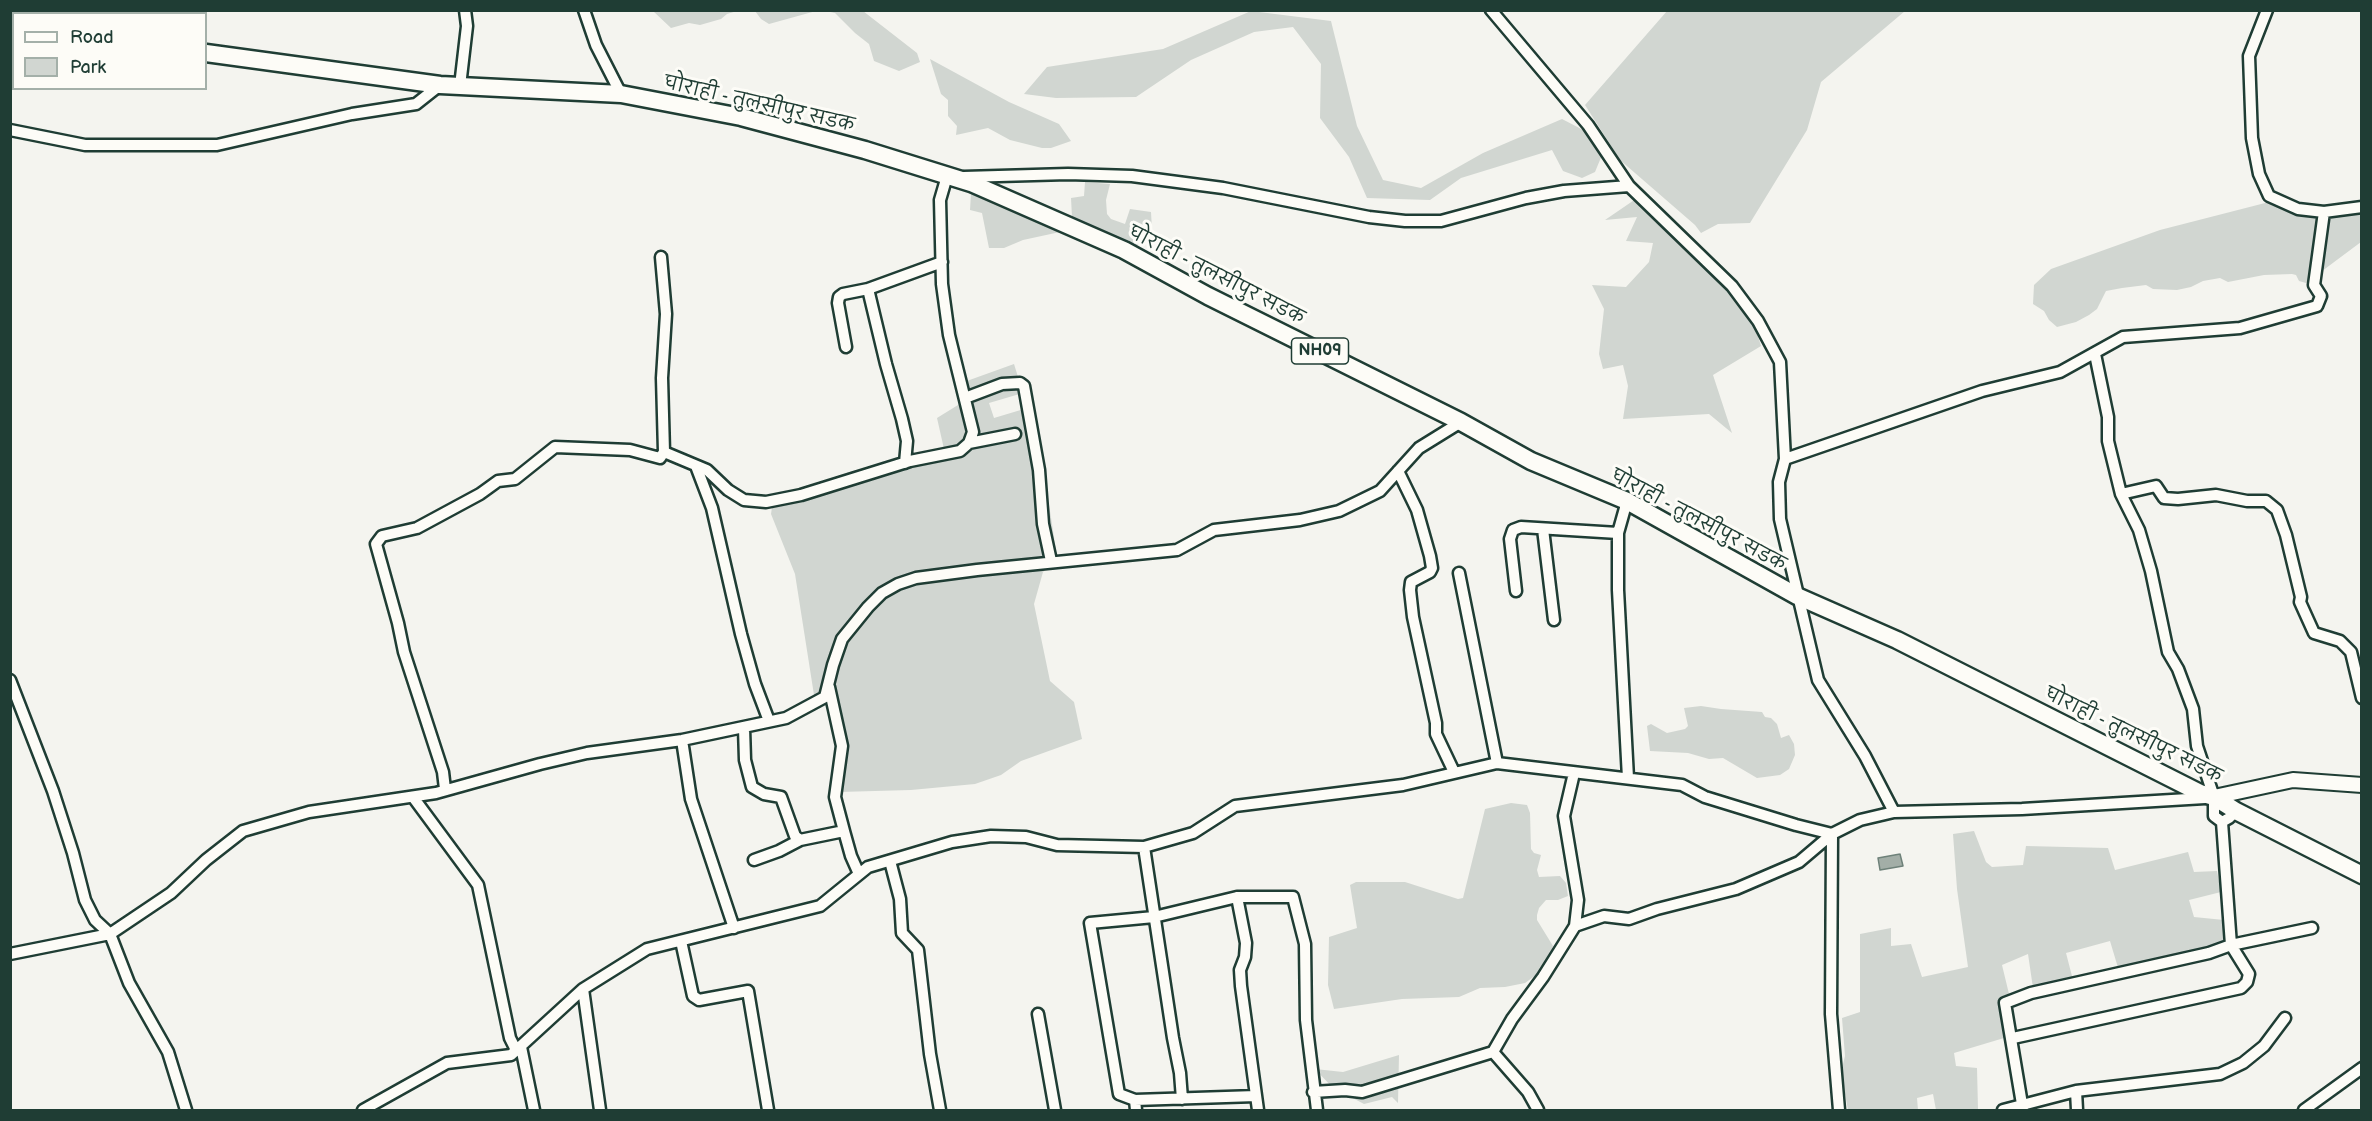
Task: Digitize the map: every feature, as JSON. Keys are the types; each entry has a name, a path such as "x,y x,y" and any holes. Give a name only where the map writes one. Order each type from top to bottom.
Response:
{"main road":[{"name":"घोराही - तुलसीपुर सडक","path":"207,53 440,85 621,94 741,117 866,150 971,183 1124,250 1208,296 1461,422 1532,461 1627,501 1797,596 1897,640 2200,793 2214,797 2236,811 2361,875"}],"street":[{"path":"460,86 467,26 465,10"},
{"path":"584,10 596,45 621,94"},
{"path":"1491,10 1588,125 1629,186 1732,286 1758,321 1780,362 1785,459 1779,482 1780,519 1818,680 1865,756 1893,812"},
{"path":"2267,10 2249,56 2252,138 2259,174 2269,196 2298,209 2324,212 2361,207"},
{"path":"10,130 85,145 217,145 352,114 416,104 440,85"},
{"path":"664,452 707,470 728,490 744,500 766,502 801,495 905,463 960,451 969,443 974,432 973,423 949,335 942,284 940,200 949,177 1068,174 1132,176 1223,188 1369,216 1441,221 1526,198 1564,191 1629,186"},
{"path":"1785,459 1982,391 2060,372 2123,337 2240,328 2317,306 2321,296 2314,285 2324,212"},
{"path":"445,789 443,772 404,652 376,544 382,536 417,528 480,494 498,481 514,478 555,447 630,450 660,458 664,452 662,378 666,314 661,257"},
{"path":"846,347 839,297 942,262"},
{"path":"868,289 907,441 905,463"},
{"path":"2013,1038 2241,988 2247,982 2249,974 2231,945 2222,822 2214,816 2214,797 2197,746 2193,709 2178,669 2168,652 2151,571 2139,530 2121,494 2108,441 2108,417 2095,354"},
{"path":"965,398 1002,384 1020,383 1024,386 1039,470 1043,524 1051,561"},
{"path":"10,954 110,934 171,893 206,860 243,831 309,812 413,797 587,753 682,740 786,718 825,697 842,639 882,593 898,584 916,578 1051,561 1177,550 1214,530 1300,520 1339,511 1380,491 1419,448 1461,422"},
{"path":"969,443 1015,434"},
{"path":"696,466 712,508 755,684 770,721"},
{"path":"1398,471 1418,510 1430,556 1432,568 1430,572 1411,582 1410,590 1413,617 1436,723 1436,734 1454,772"},
{"path":"2121,494 2156,486 2164,498 2178,499 2210,495 2247,501 2266,501 2277,510 2286,536 2301,597 2300,602 2314,633 2340,641 2351,652 2361,698"},
{"path":"1627,501 1618,533 1618,590 1628,778"},
{"path":"1516,591 1510,539 1514,530 1521,527 1618,533"},
{"path":"1543,528 1554,620"},
{"path":"1459,573 1497,763"},
{"path":"10,680 53,791 85,900 95,920 110,934 129,983 168,1052 186,1110"},
{"path":"829,687 842,746 836,797 851,856 859,874"},
{"path":"744,728 745,760 752,787 764,794 781,797 795,836 800,840"},
{"path":"682,740 691,799 734,928"},
{"path":"363,1110 447,1063 511,1055 583,989 647,949 820,906 868,867 952,842 991,836 1026,837 1057,845 1144,847 1193,833 1235,806 1403,785 1497,763 1682,785 1705,797 1832,834"},
{"path":"1313,1092 1345,1090 1362,1092 1493,1052 1512,1019 1575,926 1578,900 1564,816 1574,773"},
{"path":"1575,926 1604,916 1629,919 1657,909 1736,889 1799,861 1832,834 1860,820 1893,812 2022,809 2214,797 2293,780 2361,785"},
{"path":"413,797 478,885 510,1038 519,1048 534,1110"},
{"path":"2222,822 2236,811"},
{"path":"754,860 800,840 844,831"},
{"path":"1832,834 1831,1014 1839,1110"},
{"path":"1144,847 1180,1073 1182,1099"},
{"path":"890,861 900,898 902,933 918,950 930,1054 940,1110"},
{"path":"1237,897 1246,943 1245,957 1240,970 1258,1110"},
{"path":"1256,1096 1182,1099 1136,1105 1119,1094 1090,922 1154,916 1237,897 1293,897 1305,944 1306,1020 1317,1110"},
{"path":"2023,1108 2013,1038 2005,1003 2031,993 2312,928"},
{"path":"681,941 693,996 699,1000 748,992 768,1110"},
{"path":"583,989 600,1110"},
{"path":"1038,1014 1055,1110"},
{"path":"2003,1110 2023,1108 2076,1091 2220,1074 2243,1063 2264,1046 2285,1018"},
{"path":"1493,1052 1527,1092 1538,1110"},
{"path":"2304,1110 2361,1068"},
{"path":"2076,1091 2077,1110"}],"green space":[{"path":"653,11 737,11 721,19 700,25 689,23 671,28"},
{"path":"755,11 816,11 769,24"},
{"path":"826,11 863,11 917,53 920,62 899,71 874,61 869,44 835,13"},
{"path":"1251,11 1331,21 1357,126 1383,180 1421,188 1483,153 1562,119 1589,133 1602,155 1595,172 1582,178 1563,171 1552,150 1461,178 1430,200 1367,198 1349,157 1320,118 1321,64 1293,27 1254,32 1191,60 1136,97 1056,98 1024,94 1047,67 1163,49"},
{"path":"1667,11 1905,11 1821,82 1807,130 1750,223 1718,224 1701,233 1695,225 1620,160 1585,105"},
{"path":"930,59 1009,102 1059,124 1071,141 1051,148 1042,148 1010,140 988,128 956,135 957,126 948,116 948,100 941,94"},
{"path":"1085,182 1110,184 1106,200 1107,214 1111,219 1125,224 1130,209 1151,212 1152,230 1136,246 1072,217 1071,198 1084,196"},
{"path":"971,194 1060,232 1023,240 1004,248 989,248 982,213 970,210"},
{"path":"1643,194 1696,250 1746,313 1756,330 1761,346 1713,375 1732,433 1709,414 1623,419 1628,386 1623,365 1603,369 1599,354 1604,309 1592,285 1626,287 1649,262 1653,243 1626,241 1637,217 1605,220"},
{"path":"2269,202 2361,212 2361,242 2306,283 2299,281 2296,275 2292,274 2264,275 2228,282 2220,278 2177,290 2153,289 2146,285 2122,288 2106,291 2097,309 2089,315 2076,322 2057,327 2044,311 2033,304 2034,285 2051,269 2160,230"},
{"path":"1014,364 1023,393 989,403 994,418 1034,406 1057,557 1043,572 1034,604 1050,681 1074,702 1082,739 1021,761 1001,775 975,784 911,790 839,792 846,755 838,702 814,695 795,574 771,514 774,494 801,489 852,471 944,449 937,418 958,405 964,382"},
{"path":"1701,706 1762,712 1765,717 1771,718 1777,724 1781,738 1789,735 1794,744 1795,755 1789,769 1780,775 1757,778 1723,758 1709,759 1688,753 1650,751 1647,726 1651,724 1667,733 1685,729 1688,726 1684,708"},
{"path":"1511,803 1527,805 1530,813 1531,849 1534,853 1541,855 1537,870 1539,877 1560,876 1566,883 1568,896 1558,900 1546,900 1539,908 1537,915 1537,920 1553,946 1543,970 1525,983 1480,988 1459,997 1402,999 1334,1009 1328,985 1329,937 1357,928 1350,885 1356,882 1405,882 1458,899 1463,898 1485,809"},
{"path":"1974,831 1986,862 1992,867 2023,865 2026,846 2108,848 2115,870 2188,852 2194,872 2217,871 2221,892 2189,900 2194,917 2224,920 2223,940 2208,951 2119,971 2110,941 2066,953 2073,980 2033,988 2028,954 2002,965 2009,994 2003,996 2001,1002 2004,1038 1954,1053 1956,1066 1977,1068 1978,1109 1936,1110 1933,1094 1917,1098 1918,1110 1848,1110 1841,1072 1845,1056 1842,1018 1860,1012 1860,934 1891,928 1891,946 1911,944 1922,977 1968,967 1957,889 1953,834"},
{"path":"1399,1055 1398,1103 1392,1097 1364,1104 1332,1087 1315,1069 1343,1072"}],"shaded area":[{"path":"1900,854 1903,866 1880,870 1878,858"}]}
